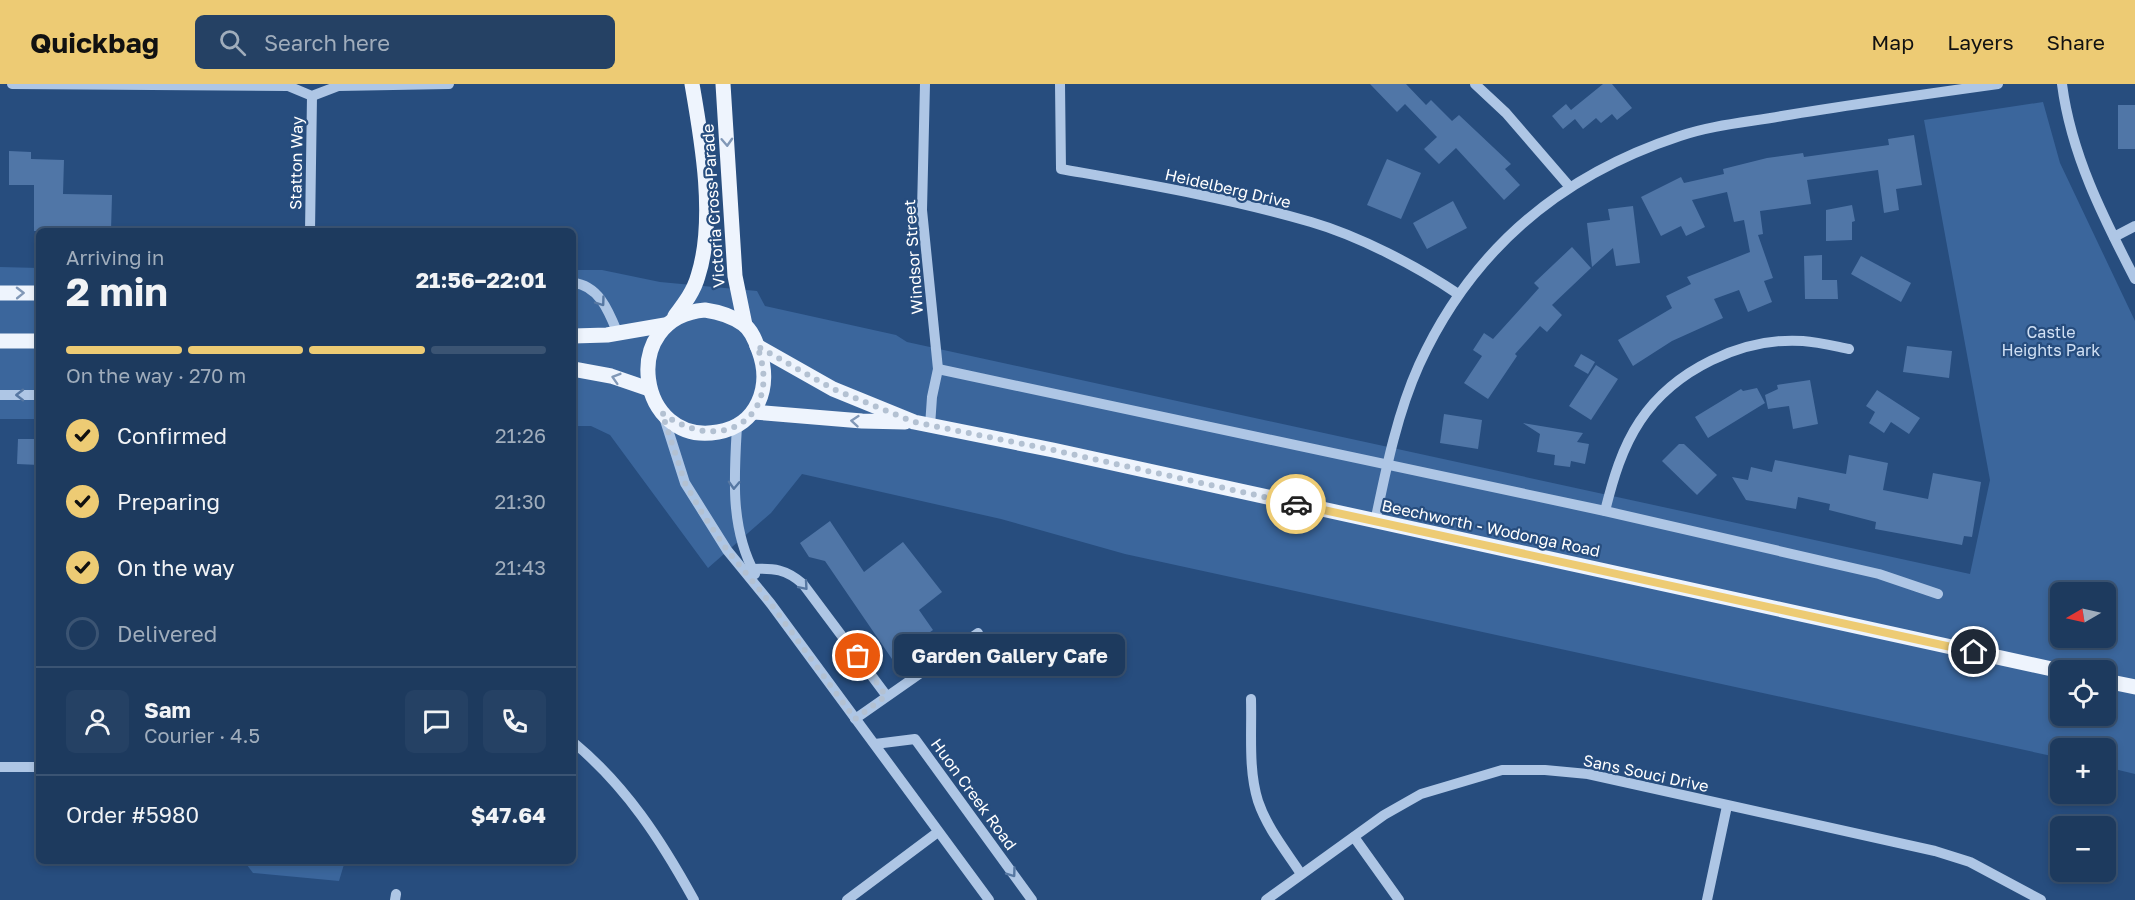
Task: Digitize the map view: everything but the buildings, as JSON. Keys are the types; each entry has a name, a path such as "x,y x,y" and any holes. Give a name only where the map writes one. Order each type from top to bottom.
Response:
{"main road":[{"name":"Victoria Cross Parade","path":"670,321 698,277 705,244 706,206 692,84"},
{"name":"Victoria Cross Parade","path":"723,84 735,276 745,325"},
{"path":"0,293 36,293"},
{"path":"576,336 618,334 670,321 690,311 705,310 720,312 745,325 757,346 766,380 762,396 754,412 737,426 718,432 699,432 676,424 654,403 649,389 650,359 670,321"},
{"path":"0,341 36,341"},
{"name":"Beechworth - Wodonga Road","path":"757,346 833,389 914,422 930,426 1053,450 2050,669"},
{"path":"576,373 611,376 649,389"},
{"name":"Beechworth - Wodonga Road","path":"754,412 862,421 914,422"},
{"path":"2116,683 2135,687"}],"street":[{"path":"12,84 288,86 312,96 338,86 449,84"},
{"name":"Windsor Street","path":"925,84 922,210 938,369 930,426"},
{"name":"Heidelberg Drive","path":"1060,84 1061,169 1182,191 1313,222 1361,242 1458,294"},
{"path":"1475,84 1506,113 1569,186"},
{"path":"1375,522 1388,462 1418,366 1458,294 1499,247 1532,214 1569,186 1589,174 1682,135 1822,110 1998,84"},
{"path":"2062,84 2072,139 2114,237 2135,279"},
{"name":"Statton Way","path":"310,228 312,96"},
{"path":"2114,237 2135,226"},
{"path":"576,283 582,284 596,294 605,306 618,334"},
{"path":"1605,511 1619,461 1640,421 1653,403 1690,372 1747,347 1803,341 1849,349"},
{"path":"938,369 1388,462 1879,574 1938,594"},
{"path":"0,395 36,395"},
{"path":"662,413 685,483 727,550 771,604 989,900"},
{"path":"737,426 734,496 739,537 752,569 771,604"},
{"path":"752,569 777,568 791,573 803,584 886,696"},
{"path":"855,719 978,633"},
{"path":"1251,699 1252,771 1258,801 1269,826 1301,874"},
{"name":"Huon Creek Road","path":"875,744 915,739 1032,900"},
{"path":"576,744 603,766 636,806 667,850 694,900"},
{"path":"0,767 36,767"},
{"name":"Sans Souci Drive","path":"1266,900 1384,815 1421,794 1502,770 1545,770 1587,774 1935,851 1970,862 2041,900"},
{"path":"1707,900 1727,806"},
{"path":"847,900 938,832"},
{"path":"1354,837 1399,900"}],"green space":[{"name":"Castle Heights Park","path":"2043,102 2060,163 2135,321 2135,774 2116,769 2116,738 2050,738 2050,756 1125,554 1001,519 802,474 771,513 708,568 610,435 591,426 576,426 576,270 602,270 660,282 757,291 765,306 896,335 907,342 1970,574 1990,480 1924,120"},
{"path":"0,267 36,268 36,419 0,419"},
{"path":"246,864 344,864 339,881 253,873"}],"way so far":[{"path":"858,656 886,696 855,719 771,604 727,550 685,483 674,455 662,413 676,424 699,432 718,432 737,426 754,412 762,396 766,380 757,346 833,389 914,422 1296,504"}],"place":[{"name":"Garden Gallery Cafe","path":"858,656"}],"route":[{"path":"1296,504 1974,652"}]}
